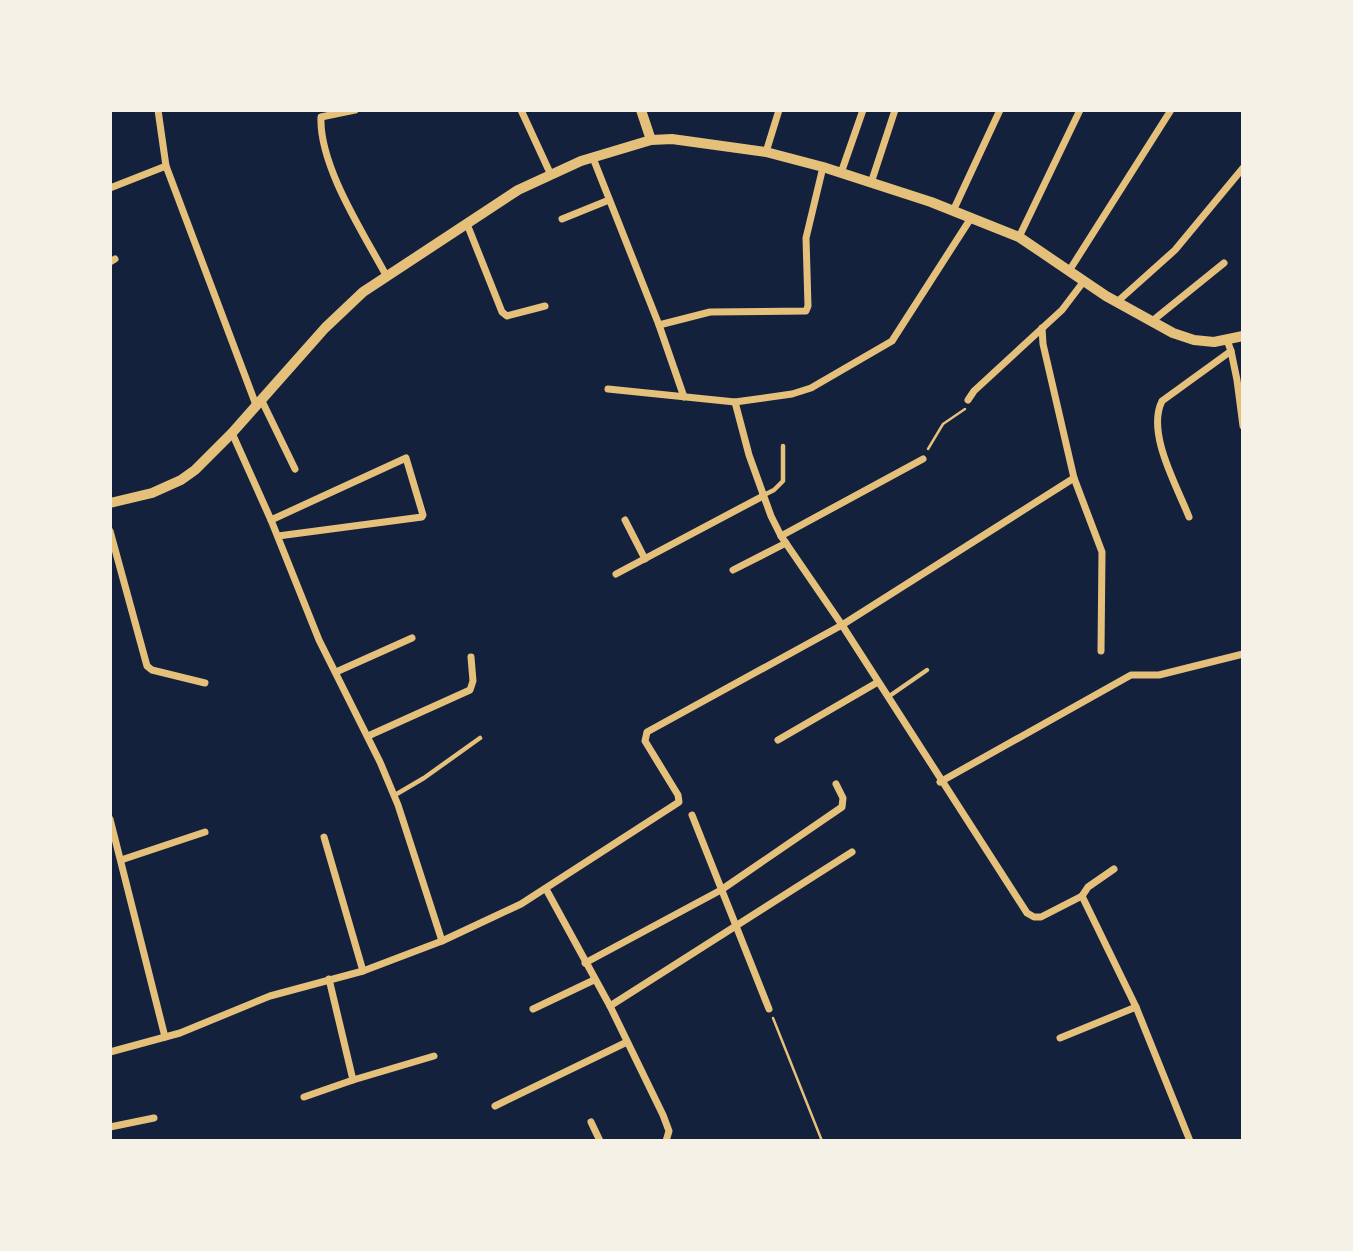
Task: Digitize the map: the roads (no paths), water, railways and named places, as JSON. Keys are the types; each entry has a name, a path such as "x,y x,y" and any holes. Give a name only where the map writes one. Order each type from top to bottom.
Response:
{"street":[{"path":"158,110 166,166 259,402 295,468"},
{"path":"355,110 321,117 326,153 345,199 387,277"},
{"path":"521,110 551,175"},
{"path":"641,110 651,140"},
{"path":"766,152 779,110"},
{"path":"841,173 863,110"},
{"path":"871,183 895,110"},
{"path":"953,211 1000,110"},
{"path":"1019,237 1080,110"},
{"path":"1069,271 1171,110"},
{"path":"110,503 152,493 181,480 195,470 341,312 363,292 518,190 593,158 651,140 672,139 766,152 823,167 953,211 1019,237 1151,322 1194,340 1229,346"},
{"path":"593,158 659,325 684,397"},
{"path":"110,188 166,166"},
{"path":"659,325 710,312 806,311 806,237 823,167"},
{"path":"1117,302 1175,250 1243,168"},
{"path":"562,219 609,200"},
{"path":"608,390 735,402 792,394 811,388 892,341 971,218"},
{"path":"467,223 502,312 507,316 545,306"},
{"path":"1151,322 1224,263"},
{"path":"968,400 974,391 1062,310 1084,281"},
{"path":"1042,328 1043,344 1074,478 1101,552 1101,651"},
{"path":"1189,517 1160,444 1160,404 1243,336"},
{"path":"1229,346 1243,426"},
{"path":"735,402 763,496 784,539 1027,913 1041,917 1083,896 1088,887 1114,869"},
{"path":"232,433 278,536 319,640 368,736 394,796 442,942"},
{"path":"271,520 406,458 424,515 422,517 278,536"},
{"path":"733,570 923,458"},
{"path":"110,1052 198,1027 270,996 363,971 442,942 509,911 546,889 679,802 678,795 645,741 647,732 842,625 1074,478"},
{"path":"616,574 763,496"},
{"path":"625,520 645,559"},
{"path":"110,530 147,666 152,670 205,683"},
{"path":"335,672 412,638"},
{"path":"940,782 1131,675 1159,675 1243,654"},
{"path":"368,736 470,690 473,681 471,657"},
{"path":"778,740 878,682"},
{"path":"585,963 721,890 842,807 843,798 836,784"},
{"path":"692,815 769,1009"},
{"path":"110,819 165,1037"},
{"path":"110,856 121,856 205,832"},
{"path":"324,837 363,971"},
{"path":"610,1006 852,852"},
{"path":"546,889 610,1006 668,1125 670,1135 666,1141"},
{"path":"1083,896 1136,1007 1190,1141"},
{"path":"329,979 353,1080"},
{"path":"533,1009 594,980"},
{"path":"1060,1038 1136,1007"},
{"path":"495,1106 627,1042"},
{"path":"304,1097 434,1056"},
{"path":"110,1127 154,1118"},
{"path":"591,1122 600,1141"}],"lane":[{"path":"763,496 783,481 783,446"},
{"path":"888,698 927,670"},
{"path":"394,796 480,738"}]}
